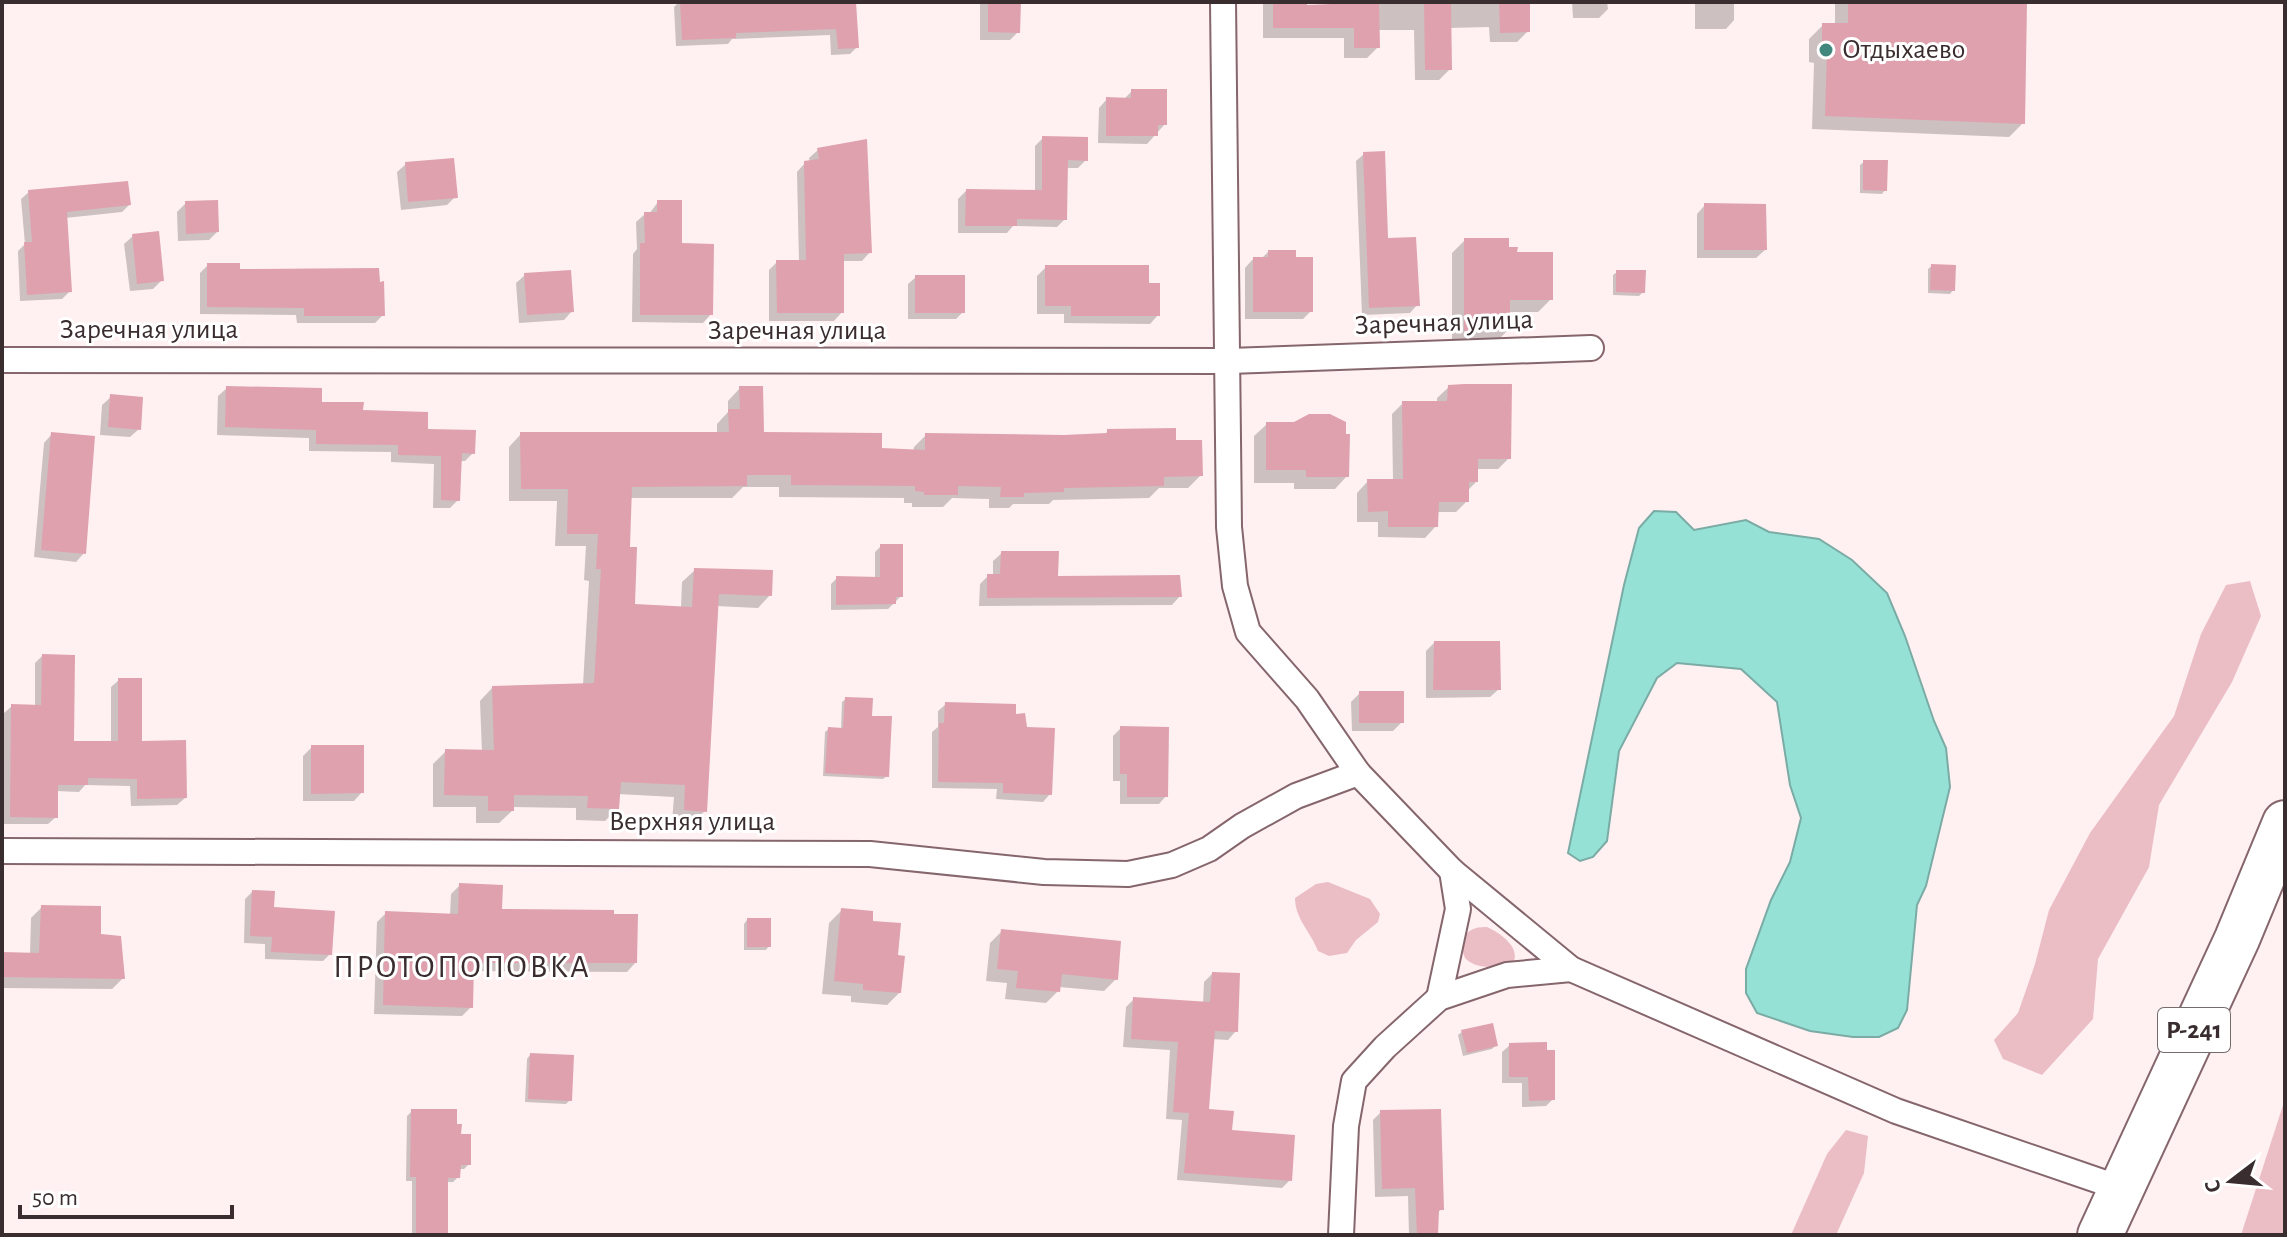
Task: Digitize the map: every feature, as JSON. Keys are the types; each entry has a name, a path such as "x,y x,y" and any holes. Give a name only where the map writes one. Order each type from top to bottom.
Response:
{"highway":[{"name":"Р-241","path":"2100,1235 2237,939 2285,823"}],"street":[{"path":"1223,2 1229,527 1235,586 1248,632 1307,699 1358,773 1452,871 1571,969 1896,1111 2120,1188"},
{"name":"Заречная улица","path":"2,360 1229,361 1591,348"},
{"name":"Верхняя улица","path":"2,851 870,854 1044,872 1128,874 1172,865 1209,849 1242,826 1296,796 1358,773"},
{"path":"1439,998 1458,909 1452,871"},
{"path":"1341,1235 1346,1126 1354,1081 1385,1047 1439,998 1507,975 1571,969"}],"shaded area":[{"path":"2250,581 2261,616 2232,682 2159,805 2149,867 2098,959 2093,1019 2042,1075 2003,1059 1994,1040 2018,1013 2049,910 2090,833 2174,716 2201,634 2226,585"},
{"path":"1328,882 1370,899 1380,914 1378,922 1356,940 1347,953 1329,956 1318,951 1300,919 1295,898 1316,884"},
{"path":"1487,927 1511,945 1514,961 1482,966 1465,958 1462,945 1466,935 1474,929"},
{"path":"2285,1099 2285,1235 2241,1235"},
{"path":"1846,1130 1868,1136 1864,1173 1836,1235 1791,1235 1827,1154"}],"water":[{"path":"1654,511 1676,512 1694,530 1746,520 1769,532 1819,539 1852,560 1887,593 1946,748 1950,787 1926,886 1917,905 1907,1010 1898,1028 1879,1037 1810,1031 1757,1013 1746,993 1746,969 1771,900 1790,862 1801,818 1790,785 1777,702 1741,669 1677,663 1657,678 1619,751 1607,841 1593,857 1580,861 1568,853 1624,585 1639,528"}],"building":[{"path":"680,2 856,2 859,48 838,49 836,29 736,33 736,38 682,40"},
{"path":"988,2 1021,2 1020,33 988,32"},
{"path":"1273,2 1307,2 1307,5 1379,2 1380,48 1354,48 1354,28 1273,28"},
{"path":"1424,2 1451,2 1452,70 1425,70"},
{"path":"1499,2 1530,2 1530,32 1500,33"},
{"path":"1848,2 2027,2 2025,124 1825,116 1827,49 1822,49 1822,23 1848,23"},
{"path":"1131,89 1167,89 1167,125 1158,125 1158,136 1106,136 1106,97 1131,98"},
{"path":"1042,136 1088,137 1088,161 1068,160 1067,220 1017,219 1017,226 965,226 966,189 1042,190"},
{"path":"867,139 872,253 844,254 844,313 777,313 776,260 806,260 804,161 819,159 817,148"},
{"path":"1385,151 1388,238 1416,237 1420,306 1369,308 1363,152"},
{"path":"454,158 458,198 408,202 405,162"},
{"path":"1863,160 1888,160 1887,191 1863,190"},
{"path":"128,181 131,205 67,212 72,292 27,295 24,242 32,242 28,190"},
{"path":"218,200 219,232 186,234 185,201"},
{"path":"657,200 682,200 682,243 714,244 713,315 640,315 640,243 645,243 644,212 657,212"},
{"path":"1704,203 1766,204 1767,250 1704,250"},
{"path":"159,231 164,281 137,284 132,234"},
{"path":"1464,238 1509,238 1509,247 1518,247 1517,252 1553,252 1553,300 1510,300 1510,331 1464,331"},
{"path":"1268,250 1296,250 1296,257 1313,257 1313,312 1253,312 1253,257 1268,257"},
{"path":"207,263 240,263 240,269 379,268 380,282 384,281 385,316 304,316 304,308 207,307"},
{"path":"1931,264 1956,265 1955,291 1930,290"},
{"path":"1045,265 1149,265 1149,283 1160,283 1160,316 1071,316 1071,306 1045,306"},
{"path":"571,270 574,312 527,315 524,273"},
{"path":"1616,270 1646,270 1645,293 1616,292"},
{"path":"915,275 965,275 965,313 915,313"},
{"path":"1512,384 1511,459 1478,459 1478,482 1469,482 1469,502 1439,502 1438,527 1388,527 1388,511 1368,512 1367,479 1403,479 1402,401 1447,401 1448,385"},
{"path":"226,386 322,388 322,402 364,402 363,410 428,412 428,429 476,430 475,454 462,453 460,501 441,500 441,456 398,455 398,445 316,444 316,430 225,427"},
{"path":"739,386 763,386 764,432 882,433 882,448 925,450 925,433 1064,435 1107,433 1107,429 1176,428 1176,440 1202,440 1203,476 1164,477 1164,486 1064,488 1064,492 1024,493 1024,497 1000,497 1001,487 958,486 958,495 924,495 924,492 915,491 915,486 791,485 791,475 747,475 747,486 632,487 630,547 637,547 635,604 692,607 694,568 773,570 772,596 719,594 707,812 684,810 685,785 621,782 619,809 587,808 588,796 514,795 514,811 488,811 488,796 444,795 445,749 494,750 492,686 594,683 601,569 596,569 598,534 567,534 568,489 521,489 520,432 729,432 728,409 740,409"},
{"path":"110,394 143,397 141,430 108,427"},
{"path":"1309,414 1330,414 1346,422 1346,434 1350,434 1349,477 1306,477 1306,470 1266,470 1266,422 1294,422"},
{"path":"51,432 95,436 86,554 41,550"},
{"path":"880,544 903,544 903,597 896,597 896,604 836,605 836,576 880,577"},
{"path":"1001,551 1059,551 1058,576 1180,575 1182,597 987,598 987,574 1000,574"},
{"path":"1434,641 1500,641 1501,690 1433,690"},
{"path":"42,654 75,655 74,741 118,741 118,678 142,678 142,741 186,740 187,798 137,799 137,779 88,778 88,785 58,785 58,818 10,817 11,704 41,705"},
{"path":"1359,691 1404,691 1404,723 1359,723"},
{"path":"845,697 873,698 872,716 892,716 889,777 825,773 828,727 843,728"},
{"path":"945,702 1016,704 1016,714 1025,713 1027,727 1055,728 1052,795 1003,793 1003,783 938,782 939,723 944,723"},
{"path":"1120,726 1169,727 1168,797 1127,797 1127,774 1120,774"},
{"path":"311,745 364,745 364,793 311,794"},
{"path":"459,883 503,885 502,909 614,910 614,914 638,914 637,963 474,963 473,1008 383,1005 385,911 458,914"},
{"path":"252,890 275,891 274,907 335,911 332,955 271,952 272,937 250,936"},
{"path":"41,905 101,906 101,934 121,936 125,979 2,977 2,952 39,953"},
{"path":"841,908 873,911 873,921 901,923 898,955 905,956 901,993 863,990 863,984 834,981"},
{"path":"747,918 771,918 771,947 747,947"},
{"path":"1001,929 1121,941 1118,980 1062,974 1060,992 1016,988 1018,971 997,969"},
{"path":"1212,972 1240,973 1238,1032 1215,1031 1209,1109 1234,1111 1232,1130 1295,1135 1292,1181 1184,1173 1189,1113 1173,1112 1178,1042 1131,1039 1133,997 1210,1002"},
{"path":"1493,1023 1498,1046 1467,1053 1461,1030"},
{"path":"1547,1042 1547,1050 1555,1050 1555,1100 1529,1101 1528,1077 1509,1077 1509,1043"},
{"path":"530,1053 574,1055 572,1101 528,1099"},
{"path":"411,1109 457,1109 457,1124 462,1124 461,1134 471,1134 471,1165 461,1165 460,1178 448,1178 448,1235 416,1235 416,1177 410,1177"},
{"path":"1441,1109 1444,1210 1439,1210 1438,1235 1417,1235 1415,1188 1382,1189 1380,1110"}],"place":[{"name":"Отдыхаево","path":"1826,50"}],"district":[{"name":"ПРОТОПОПОВКА","path":"462,967"}]}
